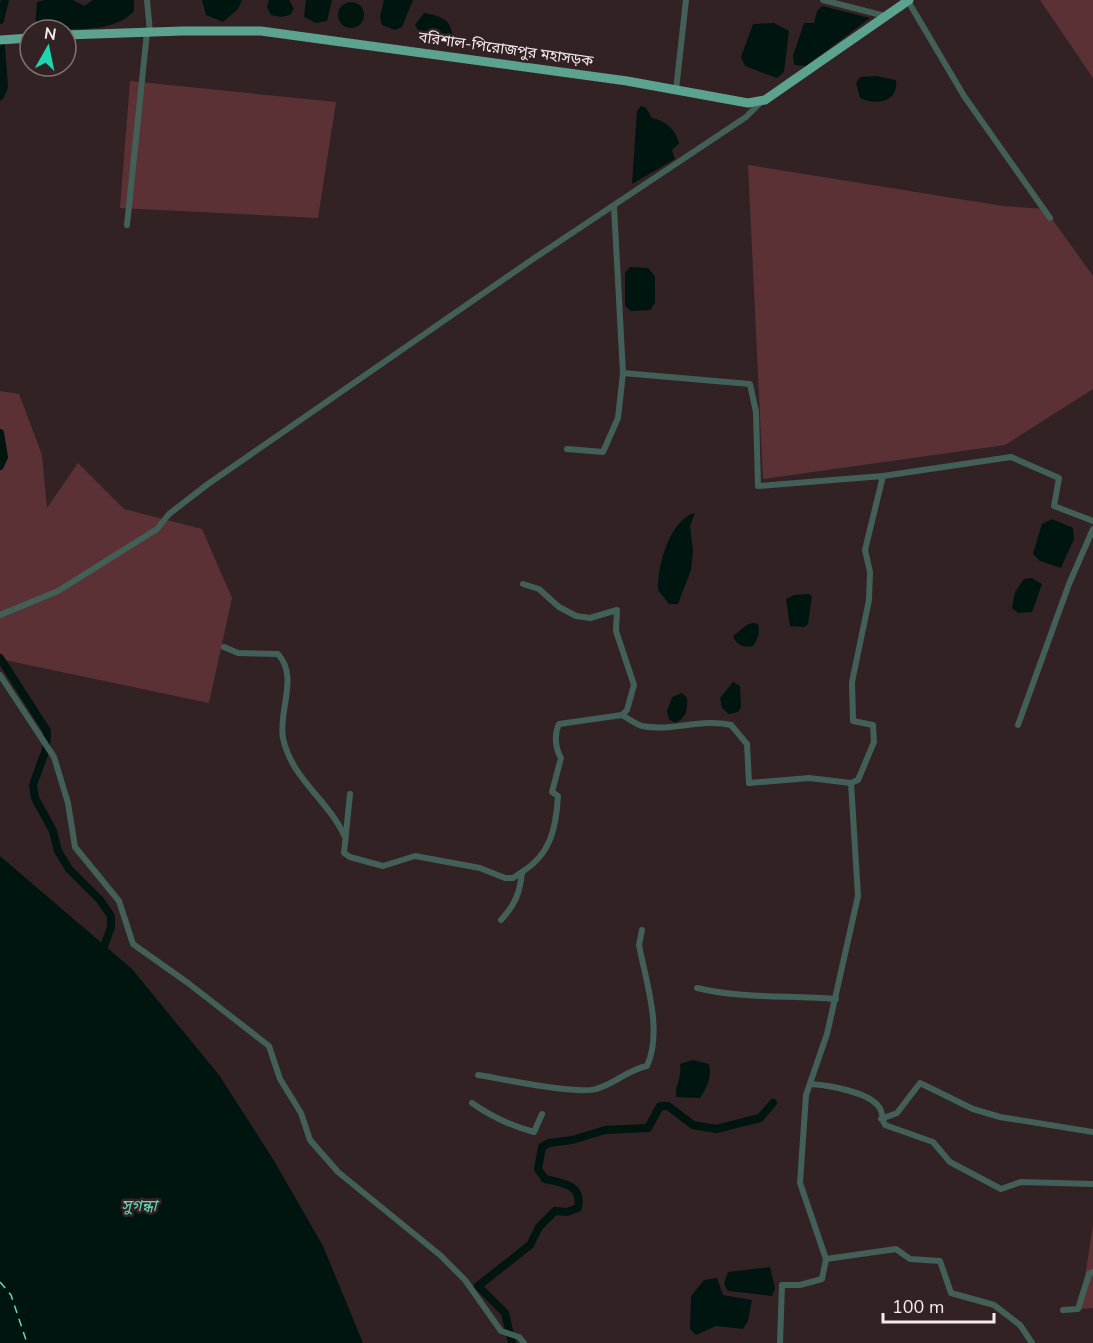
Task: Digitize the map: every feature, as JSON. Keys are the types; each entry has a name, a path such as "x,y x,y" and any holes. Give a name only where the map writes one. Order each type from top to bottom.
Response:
{"highway":[{"path":"762,100 908,0"},
{"name":"বরিশাল-পিরোজপুর মহাসড়ক","path":"78,35 261,31 676,90 748,103 762,100"},
{"path":"0,40 18,39"}],"street":[{"path":"127,225 148,32 147,0"},
{"path":"676,90 686,0"},
{"path":"823,0 886,16"},
{"path":"908,0 964,96 1050,218"},
{"path":"0,615 58,591 157,529 169,514 208,484 533,260 746,117 762,100"},
{"path":"567,449 603,452 618,418 623,373 614,207"},
{"path":"623,373 750,384 756,412 758,486 884,476 1011,457 1059,478 1054,506 1093,521"},
{"path":"350,794 344,853 350,857 382,866 415,856 480,868 505,878 513,878 535,864 549,844 556,827 558,796 552,792 561,758 557,751 559,724 622,715 641,726 668,726 706,721 731,725 747,744 749,783 809,778 851,783 858,780 874,742 873,725 853,721 852,682 869,600 870,572 865,550 884,476"},
{"path":"1018,724 1069,584 1093,529"},
{"path":"523,584 539,589 559,607 576,615 590,618 617,610 616,631 634,685 627,710 622,715"},
{"path":"224,646 238,652 278,654 286,662 287,679 282,735 286,751 294,767 332,814 344,836"},
{"path":"0,675 54,757 68,803 75,847 119,901 133,944 269,1046 280,1079 301,1113 310,1140 338,1172 440,1255 465,1280 501,1331 519,1337 524,1343"},
{"path":"782,1342 782,1285 822,1279 826,1258 800,1183 803,1120 810,1084 836,999 858,896 851,783"},
{"path":"501,921 514,906 520,890 522,872"},
{"path":"478,1075 593,1090 612,1083 632,1069 647,1066 652,1054 653,1035 639,945 642,930"},
{"path":"697,988 750,997 779,995 836,999"},
{"path":"881,1119 897,1113 920,1083 973,1109 1000,1117 1093,1132"},
{"path":"810,1084 842,1088 856,1093 878,1106 885,1125 933,1142 950,1162 1001,1189 1022,1182 1093,1184"},
{"path":"472,1103 489,1116 534,1132 542,1114"},
{"path":"826,1258 896,1249 910,1259 940,1261 951,1293 994,1305 1020,1325 1032,1343"},
{"path":"1063,1310 1078,1309 1089,1274 1093,1272"}],"shaded area":[{"path":"1040,0 1093,0 1093,78"},
{"path":"130,81 336,102 318,218 120,208"},
{"path":"748,165 1003,206 1045,209 1093,276 1093,389 1005,445 763,479"},
{"path":"0,391 19,394 42,455 47,508 78,463 124,509 202,529 232,598 209,703 0,659"},
{"path":"1093,1225 1093,1308 1080,1309"}],"water":[{"path":"73,0 84,6 93,0 134,0 134,11 113,24 78,29 78,18 36,18 37,2"},
{"path":"202,0 242,0 238,9 223,22 206,15"},
{"path":"269,0 289,0 294,9 290,15 281,17 271,15 267,7"},
{"path":"306,0 332,0 327,21 316,23 304,17"},
{"path":"384,0 413,0 402,27 395,30 382,25 380,17"},
{"path":"351,2 361,5 364,15 361,25 351,28 341,25 338,15 341,5"},
{"path":"822,6 870,18 806,66 794,65 793,56 804,23 814,23 817,11"},
{"path":"424,13 447,21 452,35 447,42 432,41 421,34 415,25"},
{"path":"774,23 789,31 784,72 777,78 745,66 741,57 753,24"},
{"path":"876,76 896,80 894,93 879,102 860,98 856,83 860,77"},
{"path":"641,106 646,108 652,118 669,126 679,143 672,150 675,159 632,184 637,111"},
{"path":"630,267 648,268 655,276 655,303 650,310 631,311 625,306 625,273"},
{"path":"695,513 690,526 693,551 691,570 678,604 669,604 658,590 663,557 672,534 679,524 686,517"},
{"path":"1052,519 1073,528 1074,539 1061,568 1040,561 1033,554 1042,524"},
{"path":"1032,578 1042,584 1032,612 1018,613 1012,608 1015,592 1024,579"},
{"path":"794,595 812,596 808,624 804,627 790,626 786,599"},
{"path":"748,624 758,624 759,630 753,646 746,647 738,644 733,636"},
{"path":"733,682 740,686 741,707 738,712 729,714 722,708 720,698"},
{"path":"682,693 687,698 687,710 682,719 675,723 669,719 667,711 672,697"},
{"name":"সুগন্ধা","path":"0,856 132,969 219,1075 273,1159 323,1246 363,1343 0,1343"},
{"path":"693,1060 709,1064 710,1073 707,1086 700,1098 676,1097 680,1064"},
{"path":"770,1267 775,1288 772,1296 728,1291 724,1284 728,1272"},
{"path":"717,1278 723,1295 752,1300 748,1321 743,1329 716,1326 696,1335 690,1329 691,1296 704,1280"}],"waterway":[{"path":"0,20 5,0"},
{"path":"0,96 4,87 1,46"},
{"path":"0,433 4,457 0,466"},
{"path":"0,658 47,731 46,749 33,785 35,798 53,831 58,851 69,869 100,900 111,916 111,927 102,952"},
{"path":"512,1343 505,1313 478,1286 530,1245 539,1227 555,1211 567,1212 578,1208 579,1200 574,1189 545,1179 538,1169 542,1147 549,1143 572,1140 605,1130 648,1128 660,1106 668,1106 693,1125 716,1129 760,1118 773,1103"}],"ferry route":[{"path":"0,1282 11,1295 27,1343"}]}
